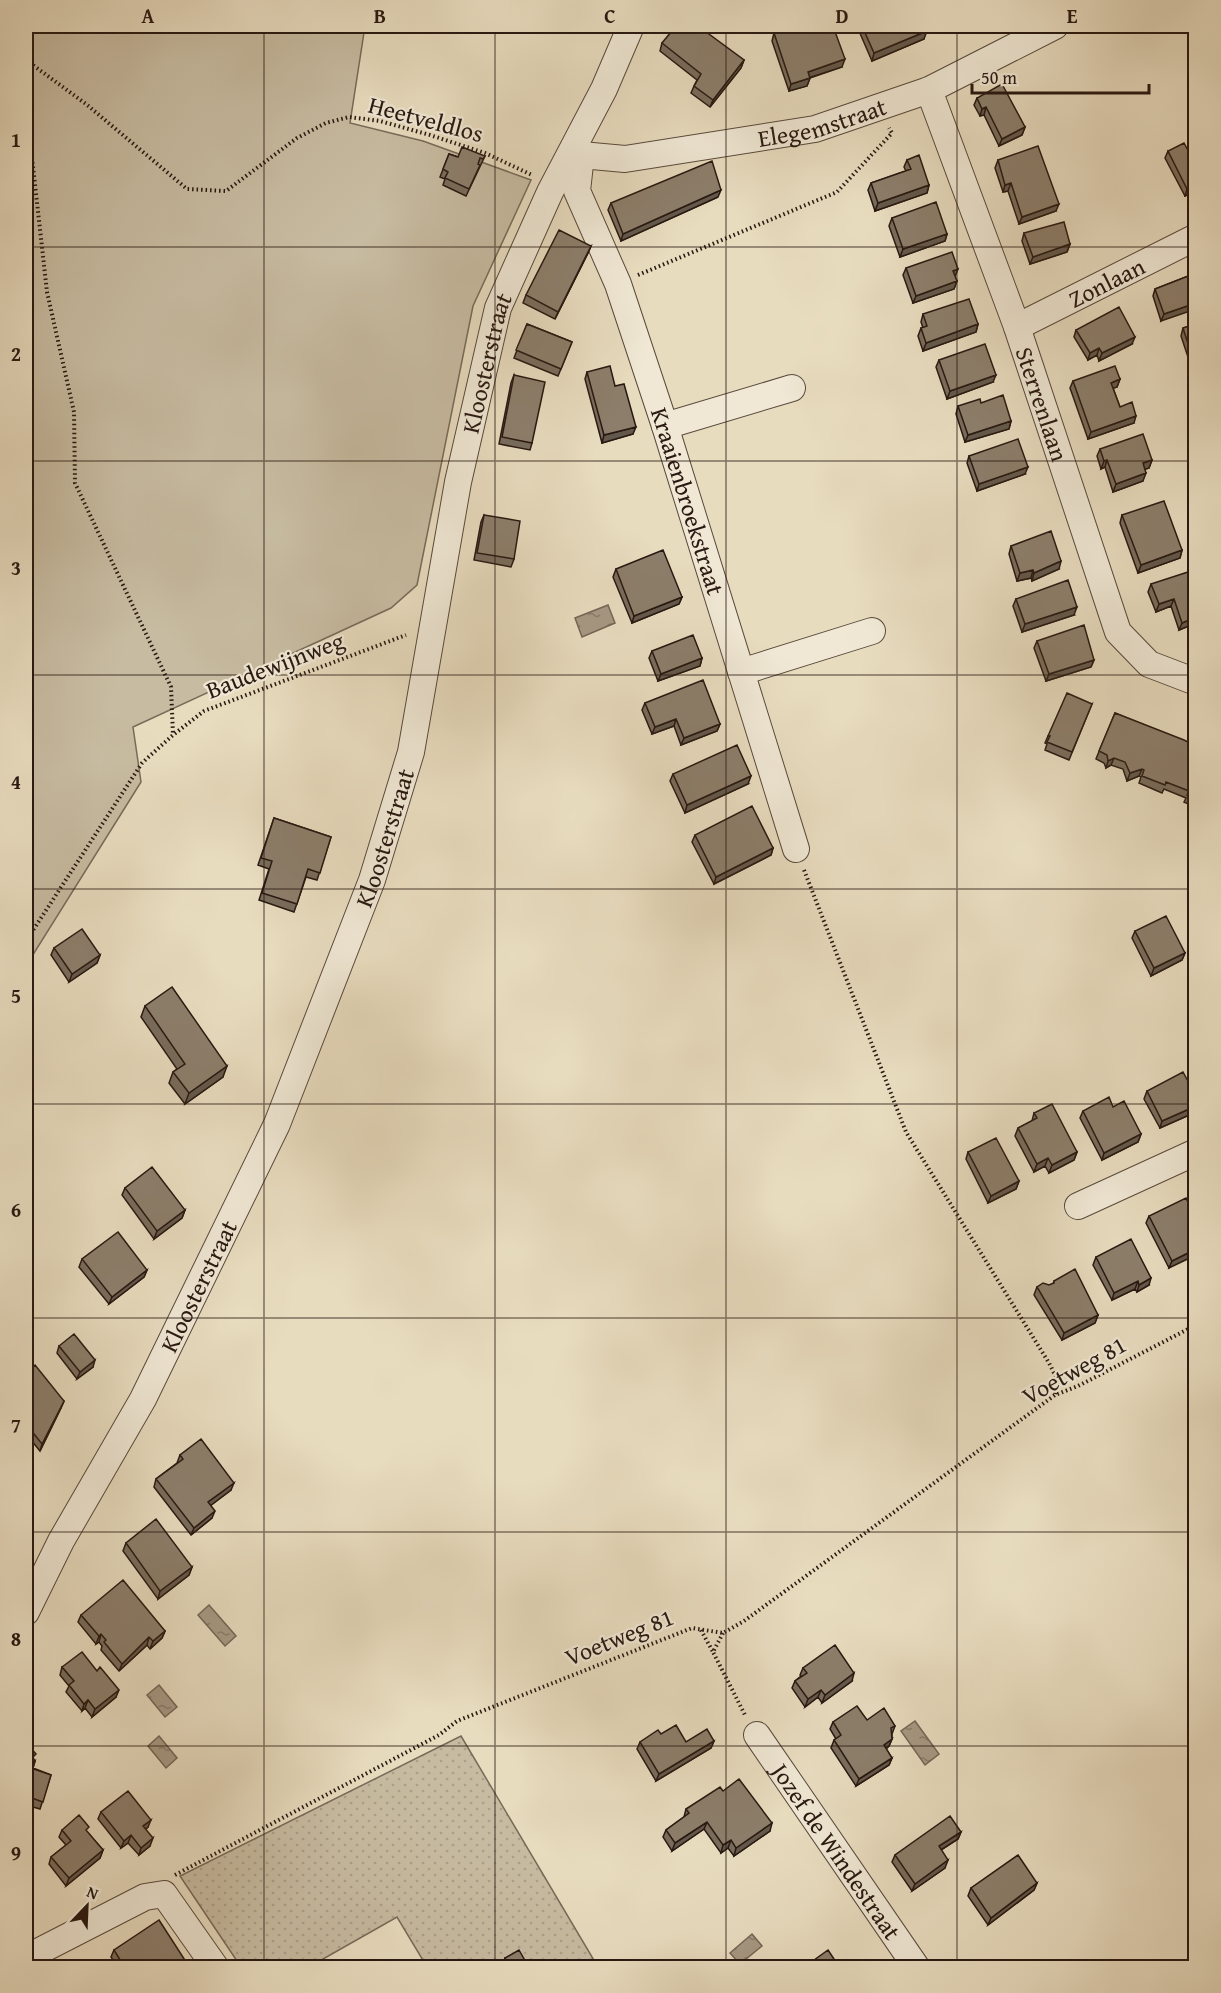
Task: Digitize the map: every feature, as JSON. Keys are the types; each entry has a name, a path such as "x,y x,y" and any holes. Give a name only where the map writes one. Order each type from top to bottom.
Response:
{"street":[{"name":"Kloosterstraat","path":"26,1612 61,1541 143,1399 277,1124 372,880 411,752 458,482 498,308 554,186 578,152 631,26"},
{"name":"Elegemstraat","path":"578,152 625,159 815,129 878,110 929,90 1054,26"},
{"name":"Sterrenlaan","path":"929,90 1017,327 1118,632 1149,664 1196,682"},
{"name":"Kraaienbroekstraat","path":"578,152 577,191 618,284 665,426 796,849"},
{"name":"Zonlaan","path":"1017,327 1196,237"},
{"path":"665,426 792,388"},
{"path":"741,672 872,631"},
{"path":"1078,1206 1196,1152"},
{"name":"Jozef de Windestraat","path":"758,1735 916,1968"},
{"path":"26,1958 145,1897 165,1894 216,1968"}],"path":[{"name":"Heetveldlos","path":"26,60 87,104 188,189 226,191 297,138 326,123 349,117 390,124 485,153 554,186"},
{"path":"26,104 47,292 74,412 75,483 171,687 173,735"},
{"path":"618,284 837,192 892,133 878,110"},
{"name":"Baudewijnweg","path":"26,941 142,763 173,735 204,711 240,695 432,625"},
{"path":"796,849 906,1132 1048,1363 1058,1381 1055,1395"},
{"name":"Voetweg 81","path":"165,1894 173,1876 439,1735 457,1721 692,1628 723,1633 744,1621 1055,1395 1078,1386 1196,1325"},
{"path":"700,1629 737,1702 758,1735"},
{"path":"713,1652 723,1633"}],"shaded area":[{"path":"26,26 365,26 350,123 423,141 531,180 473,306 417,585 391,608 133,727 141,782 26,966"},
{"path":"461,1736 598,1967 427,1967 397,1917 309,1967 241,1967 180,1876"}],"water":[{"path":"608,605 615,623 582,637 575,618"},
{"path":"209,1605 236,1636 225,1646 198,1615"},
{"path":"159,1685 177,1707 165,1717 147,1695"},
{"path":"915,1721 939,1754 925,1765 901,1731"},
{"path":"159,1736 177,1758 166,1768 148,1746"},
{"path":"752,1934 762,1946 740,1964 730,1953"}],"building":[{"path":"676,26 698,26 744,60 713,100 694,86 701,74 662,43"},
{"path":"803,26 805,32 824,26 833,26 845,59 808,72 810,78 791,84 774,33"},
{"path":"862,26 924,26 927,31 874,53"},
{"path":"1002,84 1025,127 1002,139 986,107 982,109 977,98"},
{"path":"1184,143 1189,152 1196,149 1196,185 1187,189 1168,151"},
{"path":"1038,146 1059,204 1022,217 1011,183 1005,185 998,160"},
{"path":"462,147 485,156 483,159 480,158 478,164 480,165 469,189 445,178 448,172 443,169 449,154 458,157"},
{"path":"919,155 929,185 878,203 871,183 911,169 907,160"},
{"path":"712,161 721,190 623,234 611,203"},
{"path":"936,202 947,234 903,249 892,218"},
{"path":"1064,222 1070,244 1033,257 1024,233"},
{"path":"559,230 591,246 558,312 526,295"},
{"path":"952,252 958,269 953,271 957,281 916,296 906,268"},
{"path":"1196,273 1196,303 1164,314 1155,289"},
{"path":"969,299 978,324 926,343 921,328 927,326 923,314"},
{"path":"1119,307 1135,337 1102,353 1099,348 1090,353 1076,330"},
{"path":"527,324 572,342 561,369 516,350"},
{"path":"1196,324 1196,355 1192,356 1183,328"},
{"path":"985,344 996,375 950,391 939,360"},
{"path":"610,366 615,386 624,384 636,427 604,435 587,372"},
{"path":"1115,366 1120,379 1111,383 1120,407 1132,402 1136,416 1091,432 1073,381"},
{"path":"514,375 545,382 532,443 502,437"},
{"path":"1003,395 1011,421 968,435 958,406 980,399 981,403"},
{"path":"1143,434 1152,460 1143,463 1146,473 1116,484 1100,449"},
{"path":"1018,439 1028,467 979,484 969,456"},
{"path":"1164,501 1182,550 1141,565 1122,515"},
{"path":"484,515 520,521 514,559 477,553"},
{"path":"1051,531 1061,561 1034,573 1033,570 1020,573 1011,546"},
{"path":"663,550 682,597 634,616 616,569"},
{"path":"1188,572 1196,594 1196,617 1182,623 1174,599 1159,604 1151,584"},
{"path":"1068,580 1077,607 1025,624 1016,599"},
{"path":"1084,625 1094,660 1049,674 1037,641"},
{"path":"693,635 702,658 661,674 652,651"},
{"path":"703,680 720,724 684,738 676,719 655,727 645,703"},
{"path":"1067,693 1092,704 1072,752 1047,742"},
{"path":"1115,713 1196,746 1196,798 1187,795 1189,791 1142,776 1144,770 1142,769 1130,773 1125,762 1114,758 1108,761 1107,755 1099,751"},
{"path":"737,745 751,776 687,805 673,774"},
{"path":"752,806 773,848 716,877 695,835"},
{"path":"274,818 331,837 320,873 308,869 297,904 262,893 272,861 261,858"},
{"path":"1166,916 1185,953 1154,968 1135,931"},
{"path":"82,929 100,955 72,974 54,948"},
{"path":"172,987 227,1066 189,1093 173,1072 185,1064 145,1006"},
{"path":"1183,1072 1196,1096 1196,1106 1162,1121 1147,1091"},
{"path":"1109,1097 1113,1107 1124,1101 1141,1134 1104,1153 1083,1111"},
{"path":"1052,1104 1077,1152 1052,1165 1048,1158 1037,1164 1018,1128 1037,1118 1034,1113"},
{"path":"996,1138 1019,1181 991,1196 968,1152"},
{"path":"152,1167 185,1210 157,1231 125,1188"},
{"path":"1186,1198 1196,1219 1196,1249 1172,1261 1149,1216"},
{"path":"118,1232 147,1270 112,1297 82,1259"},
{"path":"1131,1239 1151,1278 1139,1285 1138,1281 1114,1293 1096,1257"},
{"path":"1075,1269 1098,1315 1064,1333 1037,1287 1043,1283 1049,1285 1054,1283"},
{"path":"74,1334 95,1360 80,1372 59,1346"},
{"path":"35,1365 64,1401 42,1444 26,1424 26,1373"},
{"path":"201,1439 234,1483 208,1502 215,1511 194,1528 156,1479 183,1459 180,1455"},
{"path":"26,1457 33,1465 26,1472"},
{"path":"156,1519 192,1567 160,1591 126,1543"},
{"path":"123,1580 165,1631 153,1641 149,1637 122,1664 104,1642 106,1640 101,1634 99,1636 81,1615"},
{"path":"835,1645 854,1673 825,1695 821,1690 808,1699 795,1681 807,1673 803,1668"},
{"path":"82,1652 97,1671 100,1667 119,1690 95,1709 88,1700 84,1704 69,1685 74,1681 62,1667"},
{"path":"857,1706 867,1720 884,1708 895,1726 891,1728 892,1739 884,1745 892,1758 859,1779 834,1740 841,1735 833,1722"},
{"path":"676,1725 686,1742 707,1729 714,1741 659,1774 640,1742 658,1730 661,1734"},
{"path":"27,1744 36,1754 32,1758 35,1761 28,1767 51,1775 43,1802 26,1796"},
{"path":"739,1779 772,1823 736,1848 731,1840 723,1845 707,1822 675,1843 666,1830 689,1813 686,1809 720,1787 723,1791"},
{"path":"128,1791 151,1820 143,1826 153,1838 141,1848 131,1835 124,1841 101,1812"},
{"path":"79,1815 89,1827 86,1830 103,1850 69,1878 51,1857 71,1841 62,1830"},
{"path":"950,1816 961,1832 939,1846 948,1860 915,1884 895,1855"},
{"path":"1018,1855 1037,1883 991,1918 971,1888"},
{"path":"159,1920 190,1968 125,1968 114,1950"},
{"path":"519,1950 527,1964 521,1968 510,1968 505,1958"},
{"path":"828,1950 840,1968 803,1968"}]}
